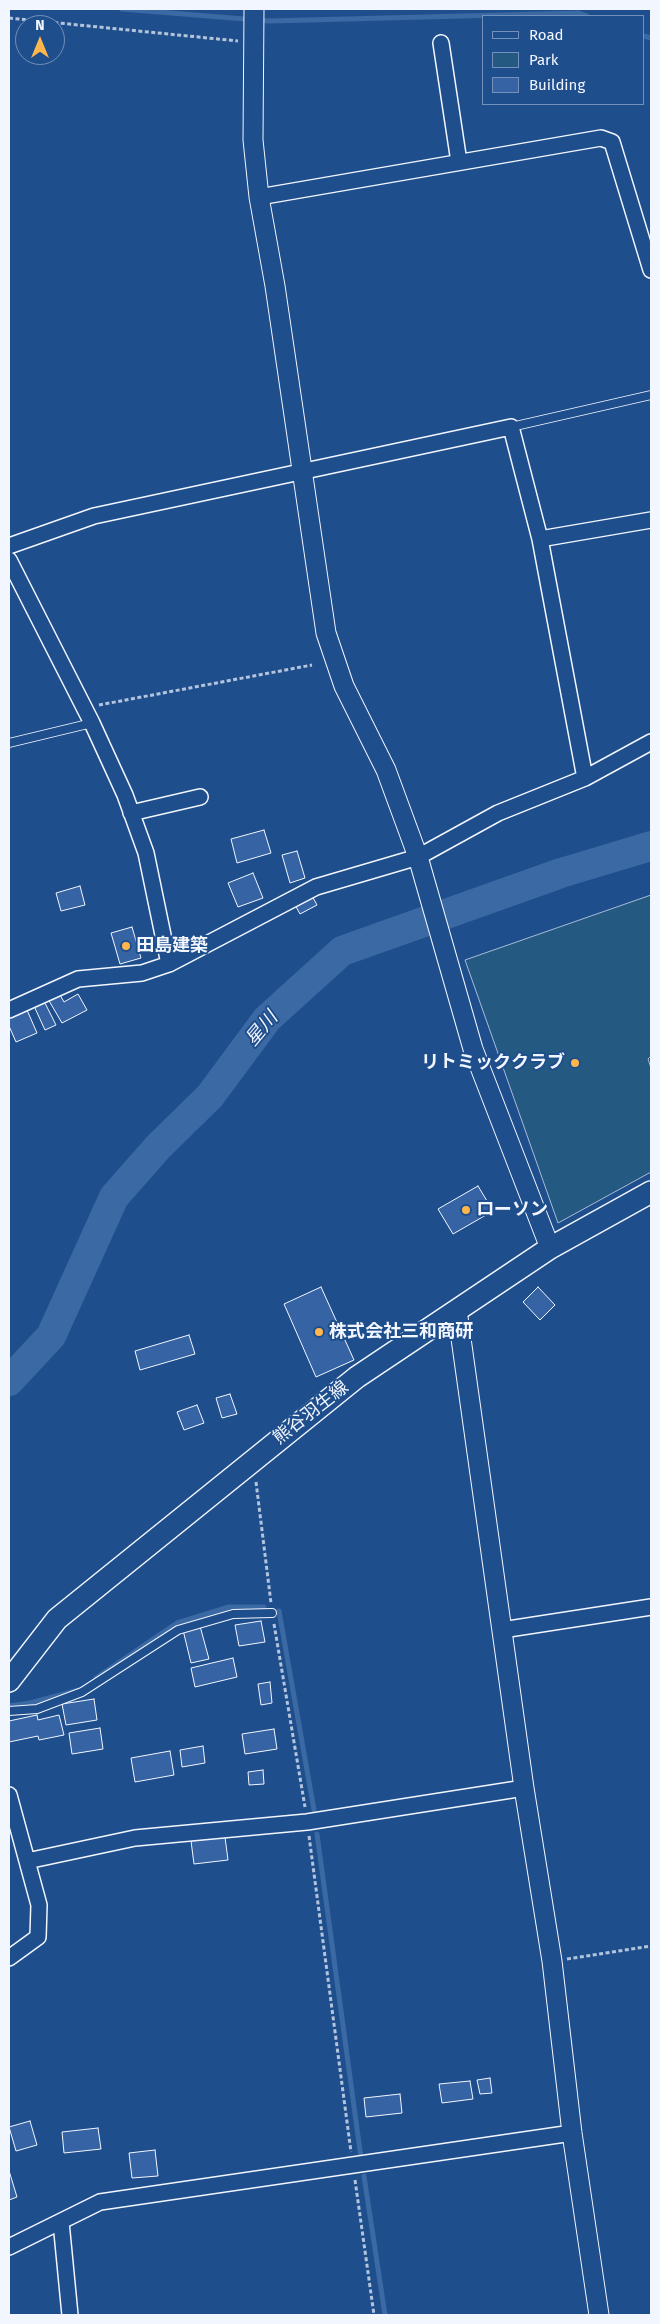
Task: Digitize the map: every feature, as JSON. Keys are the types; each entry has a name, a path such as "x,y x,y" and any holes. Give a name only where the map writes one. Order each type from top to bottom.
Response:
{"main road":[{"name":"熊谷羽生線","path":"9,1681 57,1619 357,1377 550,1248 651,1192"}],"street":[{"path":"254,9 253,140 259,197 275,286 326,633 344,686 386,770 420,865 473,1049 550,1248"},
{"path":"441,43 460,162"},
{"path":"259,197 601,138 612,142 651,270"},
{"path":"9,546 94,516 511,427 540,539 585,778"},
{"path":"540,539 651,520"},
{"path":"9,560 92,723 131,812 146,853 169,964"},
{"path":"9,1010 78,978 142,973 169,964 316,887 420,865 498,813 585,778 651,742"},
{"path":"131,812 200,797"},
{"path":"457,1310 524,1788 552,1961 572,2133 599,2315"},
{"path":"502,1630 651,1607"},
{"path":"27,1861 135,1838 307,1822 524,1788"},
{"path":"9,1796 39,1905 38,1937 9,1958"},
{"path":"9,2247 100,2202 572,2133"},
{"path":"61,2222 70,2315"}],"lane":[{"path":"511,427 651,396"},
{"path":"9,743 92,723"},
{"path":"9,1711 37,1709 82,1692 178,1630 233,1614 272,1614"}],"path":[{"path":"9,18 213,40 254,42"},
{"path":"84,708 312,664"},
{"path":"252,1460 272,1614 307,1822 374,2315"},
{"path":"552,1961 651,1946"}],"green space":[{"name":"リトミッククラブ","path":"651,895 651,1056 648,1059 651,1068 651,1172 558,1223 465,960"}],"building":[{"path":"264,830 271,853 237,863 231,839"},
{"path":"297,851 305,878 290,883 282,855"},
{"path":"253,873 263,898 238,907 228,883"},
{"path":"80,886 85,905 61,911 56,893"},
{"path":"310,892 317,905 300,914 293,901"},
{"name":"田島建築","path":"132,927 141,958 120,964 111,933"},
{"path":"59,993 64,1002 78,994 87,1010 62,1023 48,999"},
{"path":"44,1001 56,1025 45,1030 34,1006"},
{"path":"27,1010 37,1033 16,1042 9,1026 9,1018"},
{"name":"ローソン","path":"478,1186 493,1211 453,1234 438,1209"},
{"name":"株式会社三和商研","path":"321,1287 354,1360 316,1377 284,1304"},
{"path":"538,1287 555,1305 540,1320 523,1302"},
{"path":"189,1335 195,1354 140,1370 135,1351"},
{"path":"230,1394 237,1414 222,1418 216,1398"},
{"path":"197,1405 204,1423 184,1430 177,1412"},
{"path":"261,1621 265,1642 239,1646 235,1625"},
{"path":"200,1626 209,1659 191,1663 183,1630"},
{"path":"233,1658 237,1677 195,1687 191,1668"},
{"path":"270,1682 272,1703 261,1705 258,1684"},
{"path":"94,1699 97,1720 66,1725 62,1704"},
{"path":"37,1715 38,1720 59,1715 64,1735 39,1740 38,1736 9,1742 9,1721"},
{"path":"100,1728 103,1749 72,1754 69,1733"},
{"path":"274,1729 277,1749 245,1754 242,1734"},
{"path":"203,1746 205,1763 182,1767 180,1750"},
{"path":"170,1751 174,1775 135,1782 131,1758"},
{"path":"263,1770 264,1784 249,1785 248,1772"},
{"path":"225,1837 228,1860 194,1864 191,1841"},
{"path":"490,2078 492,2093 480,2094 477,2080"},
{"path":"470,2081 473,2099 442,2103 439,2084"},
{"path":"400,2094 402,2113 366,2117 364,2098"},
{"path":"30,2121 37,2145 16,2151 9,2127"},
{"path":"98,2128 101,2149 64,2153 62,2132"},
{"path":"155,2150 158,2176 132,2178 129,2153"},
{"path":"9,2175 17,2197 9,2200"}],"waterway":[{"path":"122,9 269,21 482,16"},
{"path":"502,15 579,13 584,15"},
{"path":"645,36 651,38"},
{"name":"星川","path":"9,1381 51,1336 114,1197 158,1147 210,1096 267,1019 342,951 561,873 651,846"},
{"path":"96,1678 177,1623 229,1607 264,1607"},
{"path":"279,1611 314,1810"},
{"path":"9,1706 30,1703 79,1690"},
{"path":"317,1834 361,2158"},
{"path":"364,2176 385,2315"}],"place":[{"name":"田島建築","path":"126,946"},
{"name":"リトミッククラブ","path":"575,1063"},
{"name":"ローソン","path":"466,1210"},
{"name":"株式会社三和商研","path":"319,1332"}]}
